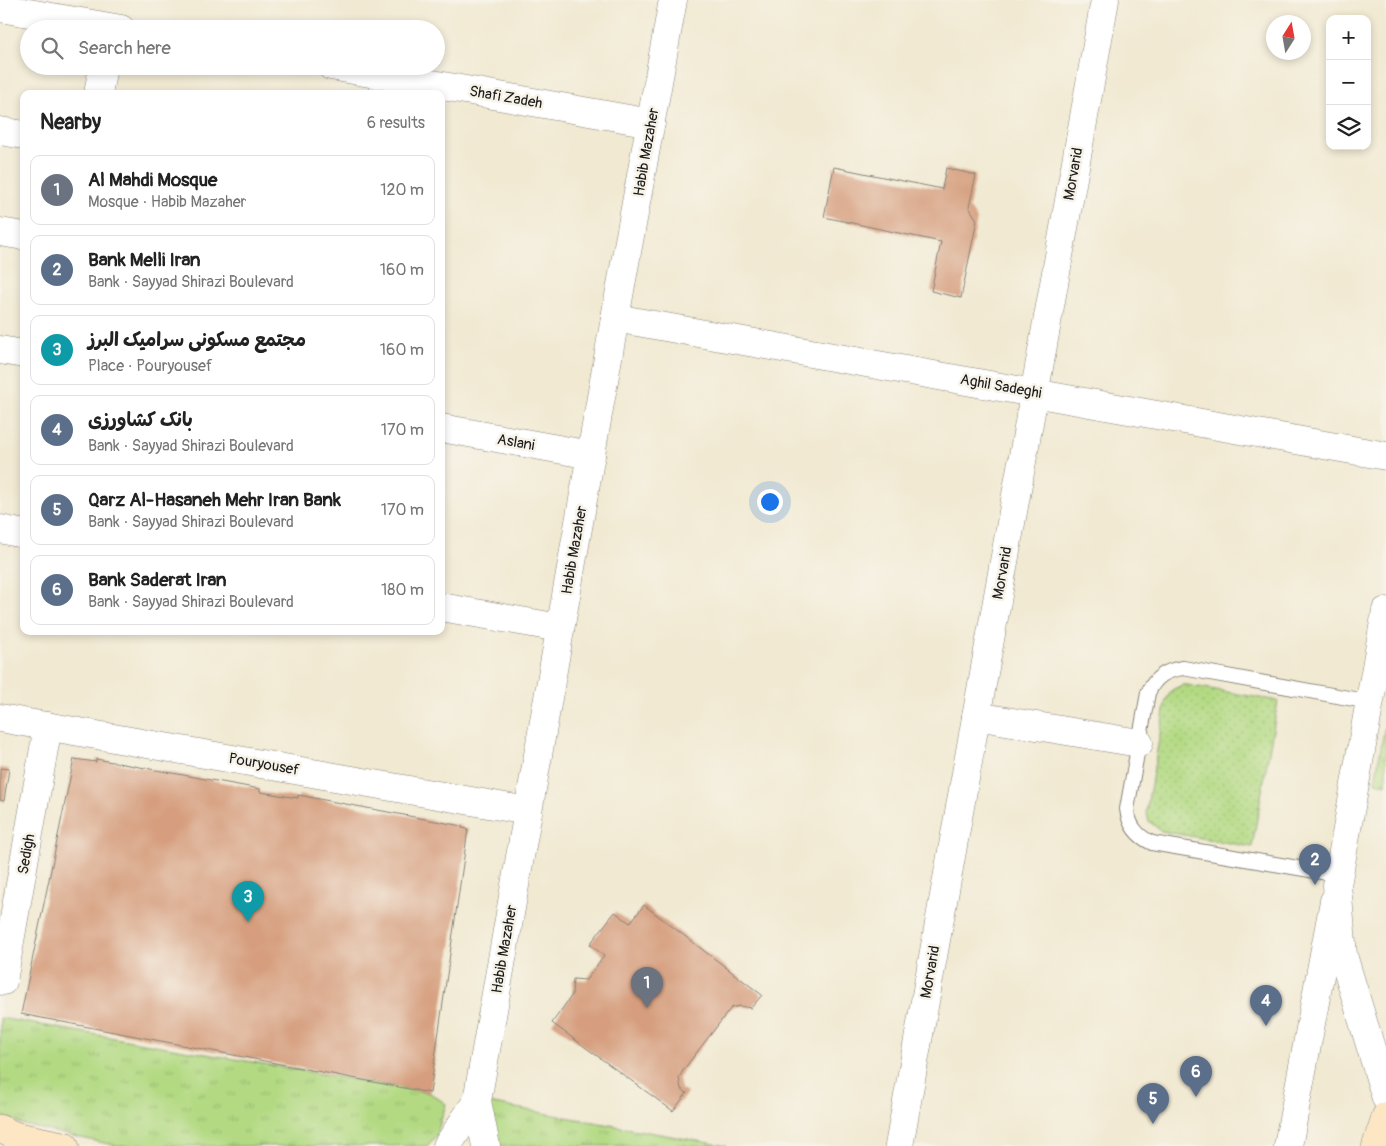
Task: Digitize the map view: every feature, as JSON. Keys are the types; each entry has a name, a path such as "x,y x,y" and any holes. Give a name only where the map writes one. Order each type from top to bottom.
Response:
{"main road":[{"path":"1376,1146 1386,1116"},
{"path":"0,1129 16,1136 64,1146"}],"street":[{"name":"Habib Mazaher","path":"477,1101 673,0"},
{"name":"Morvarid","path":"899,1146 1105,0"},
{"path":"0,8 68,20"},
{"path":"99,90 101,75"},
{"name":"Shafi Zadeh","path":"382,75 651,123"},
{"path":"0,131 20,134"},
{"path":"0,232 20,235"},
{"name":"Aghil Sadeghi","path":"615,318 1386,456"},
{"path":"0,350 20,353"},
{"name":"Aslani","path":"445,429 591,455"},
{"path":"0,529 20,533"},
{"path":"445,609 560,628"},
{"path":"1288,1146 1386,611"},
{"path":"976,716 1139,743"},
{"name":"Pouryousef","path":"0,718 528,811"},
{"name":"Sedigh","path":"3,981 48,726"},
{"path":"1338,880 1343,955 1386,1098"},
{"path":"447,1146 477,1101"},
{"path":"477,1101 486,1146"}],"lane":[{"path":"1338,880 1144,839 1132,826 1127,809 1148,693 1157,678 1165,672 1183,668 1370,702"}],"green space":[{"path":"1182,685 1278,701 1252,847 1161,831 1149,821 1146,812 1166,700 1172,690"},
{"path":"1386,718 1386,784 1375,782"},
{"path":"0,1018 430,1093 446,1104 436,1136 427,1146 117,1146 24,1125 0,1115"},
{"path":"477,1101 726,1146 486,1146"}],"building":[{"path":"834,167 942,189 946,168 976,175 969,207 977,220 961,298 931,291 941,242 824,217"},
{"path":"74,759 96,762 96,759 260,789 260,792 298,798 298,795 462,826 462,828 468,829 430,1093 21,1014"},
{"path":"0,768 9,769 4,801 0,800"},
{"path":"644,905 762,995 751,1008 740,1006 731,1008 684,1069 679,1078 681,1089 687,1093 673,1111 552,1023 572,995 573,979 586,980 604,956 590,944 615,912 630,923"}],"place":[{"name":"Bank Melli Iran","path":"1315,885"},
{"name":"مجتمع مسکونی سرامیک البرز","path":"248,922"},
{"name":"Al Mahdi Mosque","path":"647,1008"},
{"name":"بانک کشاورزی","path":"1266,1026"},
{"name":"Bank Saderat Iran","path":"1196,1097"},
{"name":"Qarz Al-Hasaneh Mehr Iran Bank","path":"1153,1124"}]}
